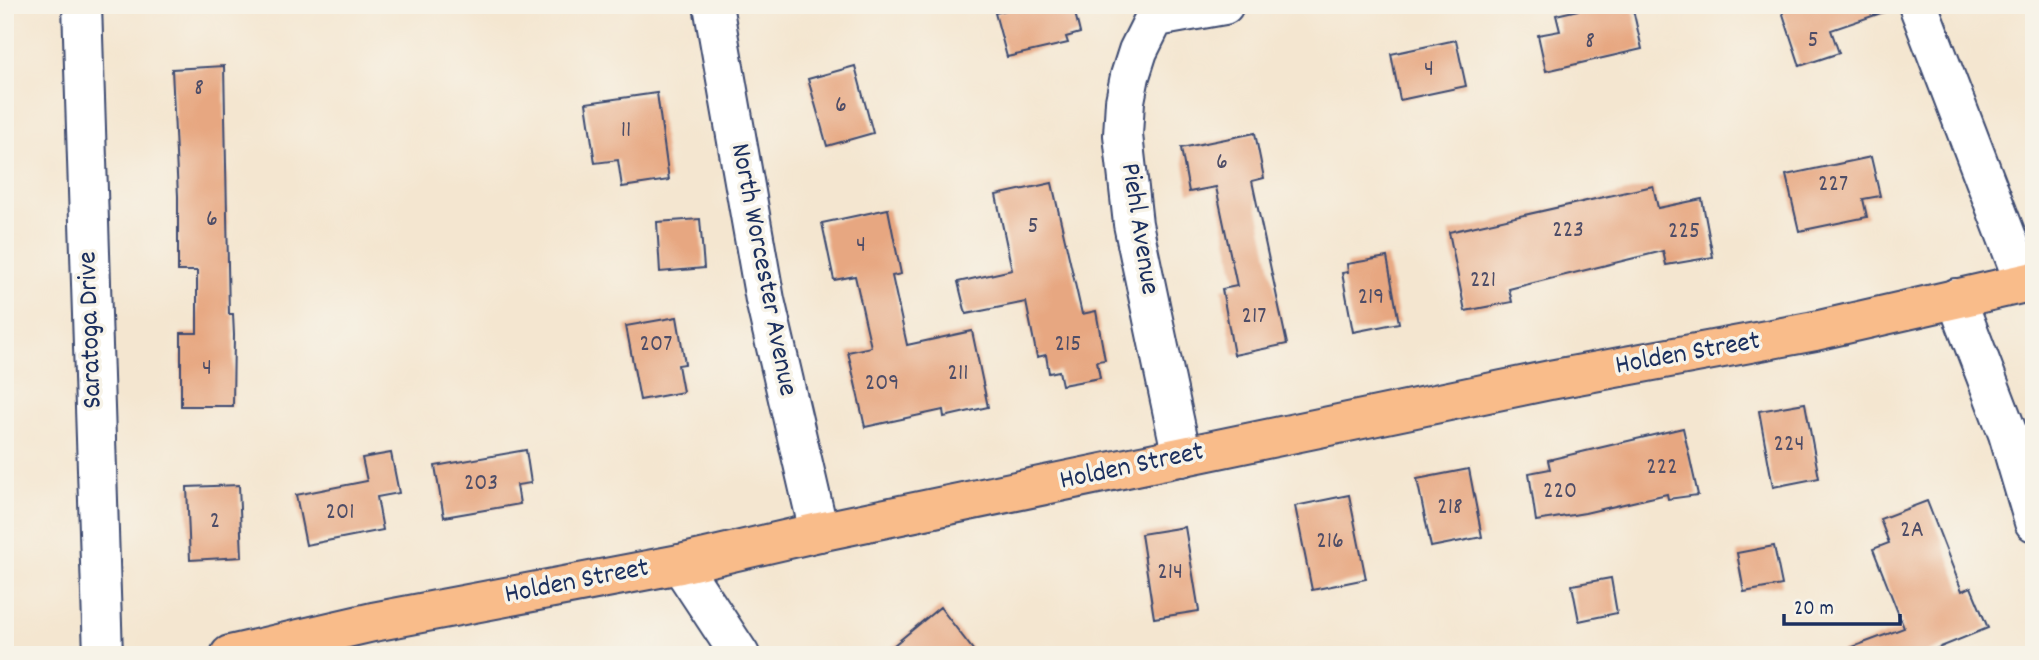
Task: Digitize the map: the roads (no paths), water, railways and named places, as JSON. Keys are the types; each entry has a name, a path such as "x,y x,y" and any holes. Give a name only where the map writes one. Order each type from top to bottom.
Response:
{"main road":[{"name":"Holden Street","path":"230,655 373,622 680,564 819,532 1550,380 1815,331 2029,282"}],"street":[{"name":"Saratoga Drive","path":"82,5 103,655"},
{"name":"North Worcester Avenue","path":"713,5 765,300 819,532"},
{"path":"1159,11 1224,5"},
{"path":"1918,5 2029,282"},
{"name":"Piehl Avenue","path":"1159,11 1138,51 1130,76 1123,135 1133,224 1182,457"},
{"path":"1956,298 2008,434 2034,522"},
{"path":"680,564 740,655"}]}
